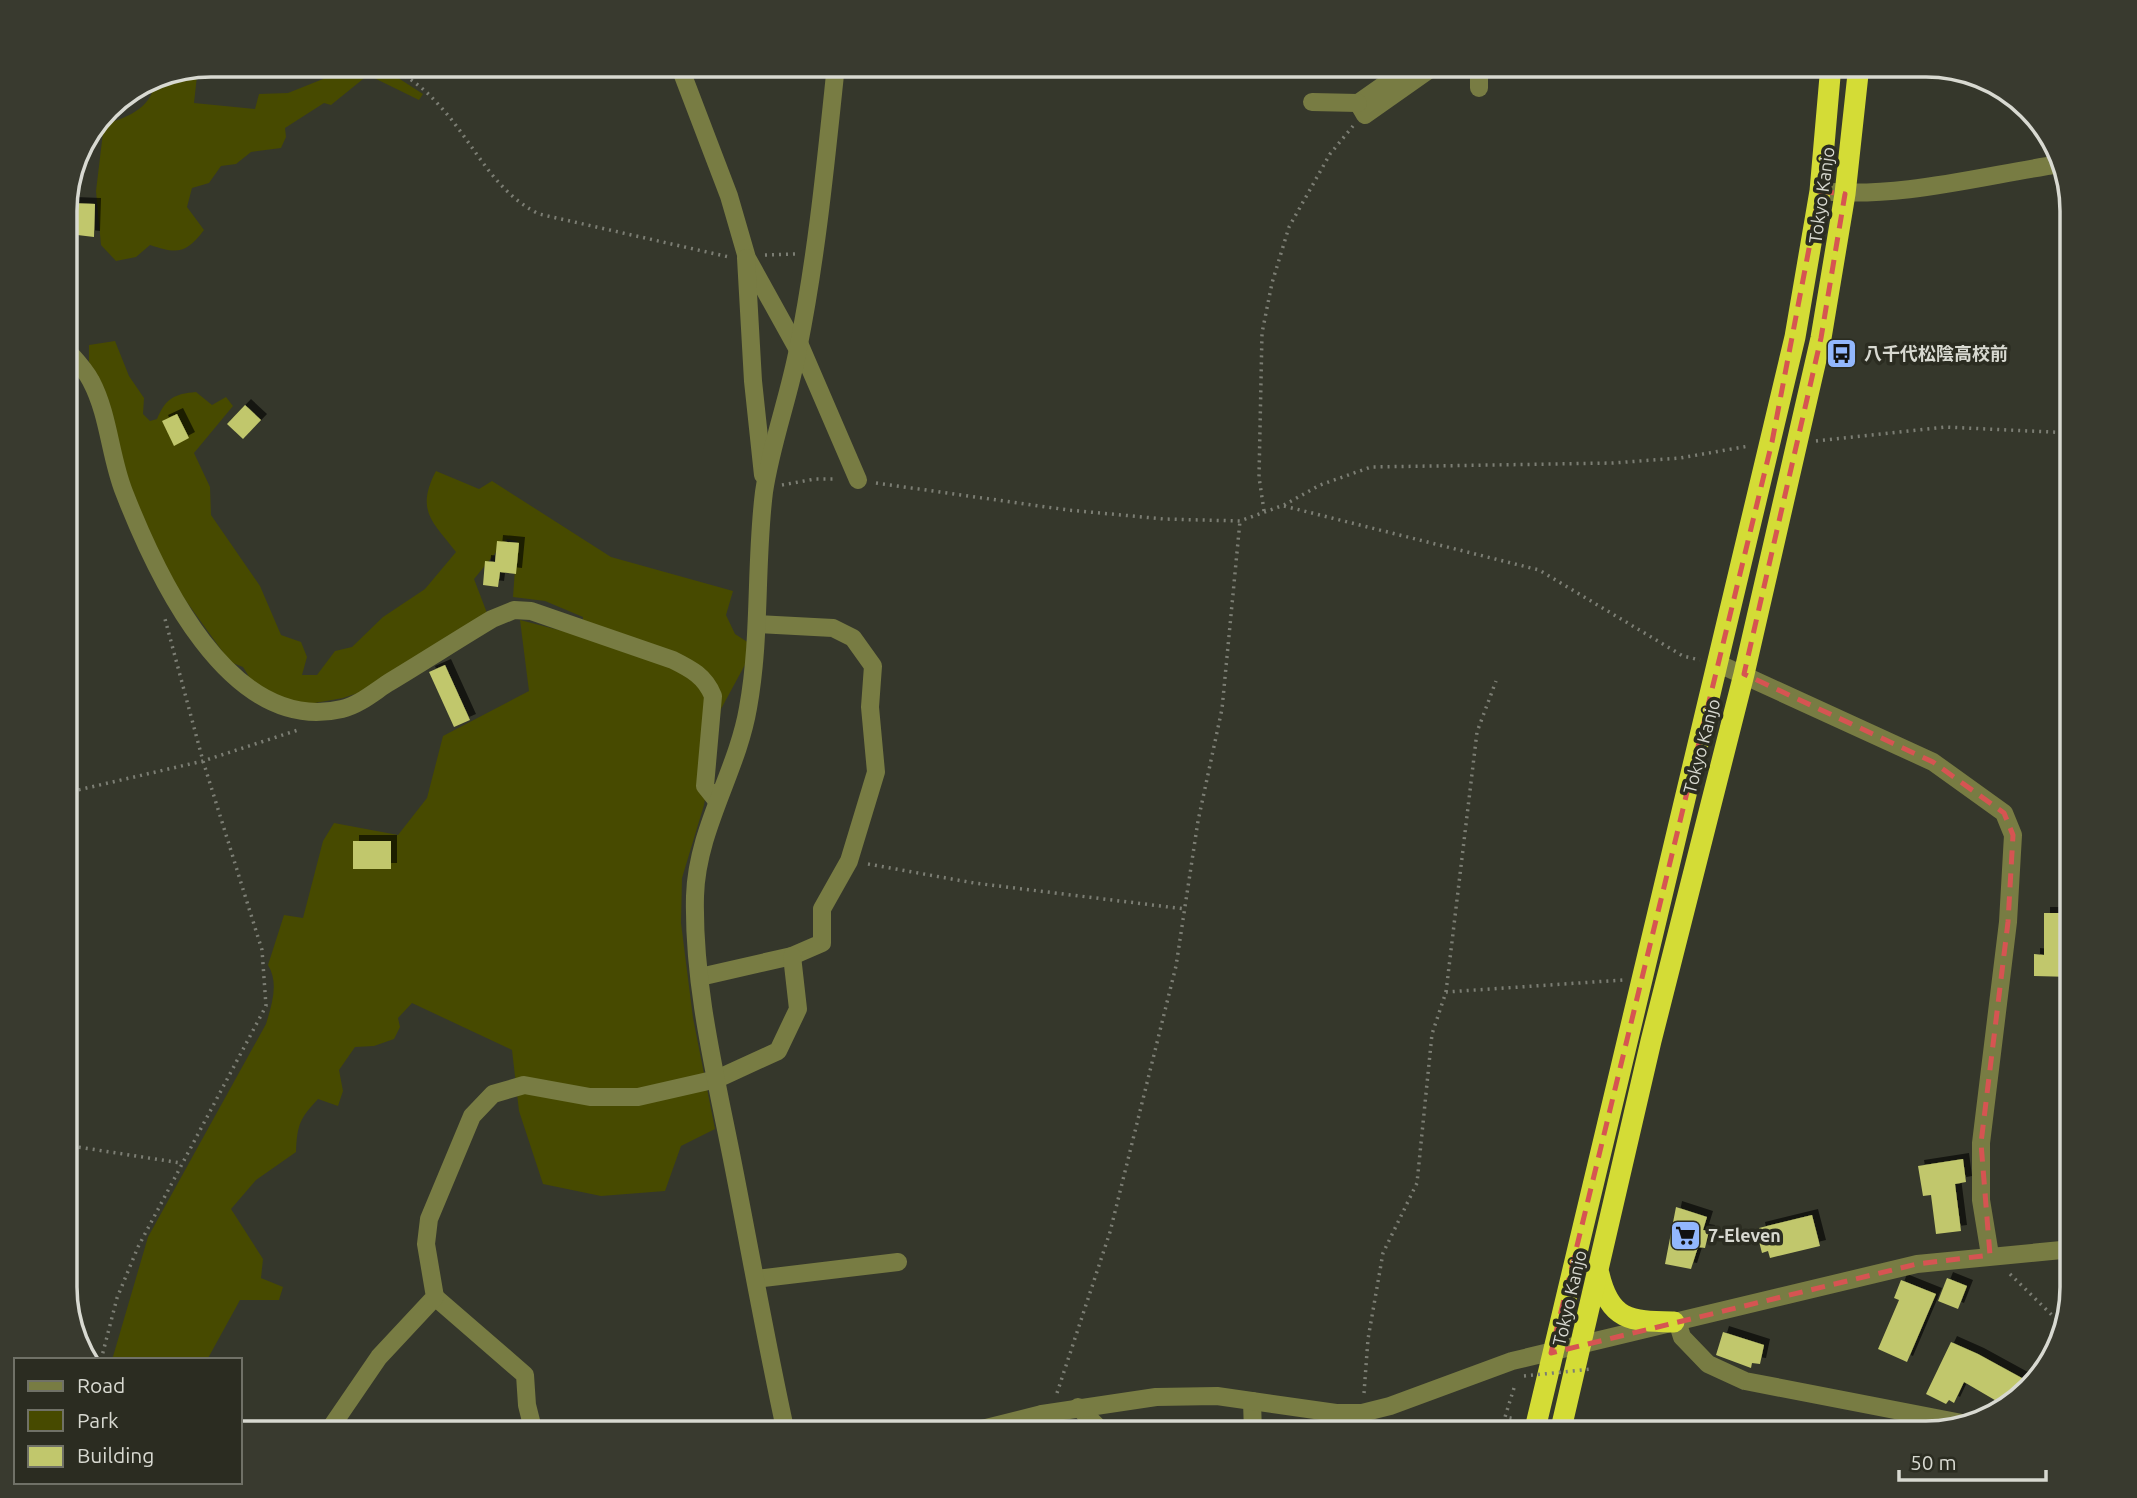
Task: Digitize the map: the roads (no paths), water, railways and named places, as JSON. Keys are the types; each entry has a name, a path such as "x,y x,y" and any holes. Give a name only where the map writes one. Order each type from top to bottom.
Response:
{"highway":[{"name":"Tokyo Kanjo","path":"1537,1421 1772,442 1806,284 1820,191 1830,77"},
{"name":"Tokyo Kanjo","path":"1563,1421 1651,1041 1744,674 1821,338 1845,194 1857,77"},
{"path":"1599,1272 1605,1296 1614,1309 1628,1318 1675,1322"}],"street":[{"path":"684,77 729,196 746,258 752,368 765,488 757,624 748,713 736,754 717,800 696,881 700,977 717,1079 784,1421"},
{"path":"765,488 799,347 816,254 835,77"},
{"path":"1361,109 1398,77"},
{"path":"1312,102 1361,109 1414,77"},
{"path":"1479,77 1479,88"},
{"path":"1820,191 1845,194 1893,192 2052,165"},
{"path":"746,258 799,347 858,480"},
{"path":"77,362 90,378 99,398 110,451 123,490 168,593 233,676 254,692 301,710 330,711 357,703 456,640 514,610 531,611 673,660 695,671 709,685 713,696 705,786 717,800"},
{"path":"700,977 792,956 822,943 822,909 849,861 876,772 870,707 873,666 853,638 833,628 757,624"},
{"path":"1719,664 1933,762 2004,813 2013,835 2008,922 1980,1143 1981,1200 1990,1255"},
{"path":"531,1421 525,1375 435,1297 426,1244 429,1219 472,1115 494,1094 524,1085 590,1097 638,1097 717,1079 778,1051 798,1009 792,956"},
{"path":"1013,1421 1049,1412 1189,1396 1252,1401 1336,1413 1362,1413 1390,1406 1512,1361 1917,1264 2060,1250"},
{"path":"756,1279 898,1262"},
{"path":"335,1421 379,1357 435,1297"},
{"path":"1675,1322 1682,1337 1708,1364 1745,1381 1945,1420"},
{"path":"1252,1401 1253,1421"},
{"path":"1078,1408 1092,1421"},
{"path":"1046,1421 1049,1412"}],"place":[{"name":"八千代松陰高校前","path":"1841,353"},
{"name":"7-Eleven","path":"1685,1235"}]}
